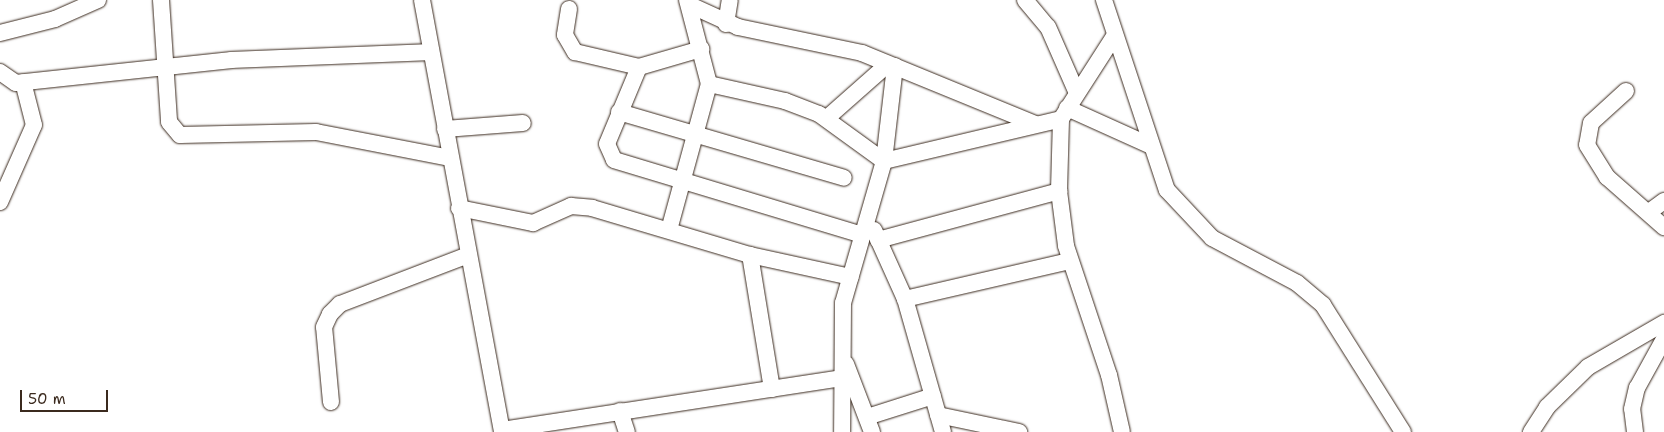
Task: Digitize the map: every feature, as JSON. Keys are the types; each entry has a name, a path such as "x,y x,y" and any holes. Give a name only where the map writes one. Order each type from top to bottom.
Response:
{"street":[{"path":"0,33 55,19 98,0"},
{"path":"162,0 169,122 184,137 316,132 450,158"},
{"path":"422,0 459,208 502,431 620,411 842,378"},
{"path":"726,24 730,0"},
{"path":"1025,0 1048,27 1077,93"},
{"path":"1104,0 1149,145 1168,190 1212,238 1296,283 1323,305 1403,432"},
{"path":"688,2 726,24 822,42 892,65 1035,124"},
{"path":"669,230 709,84 688,2"},
{"path":"569,9 564,35 568,47 639,68 700,48"},
{"path":"1115,35 1064,113 1059,191 1069,261 1108,375 1122,432"},
{"path":"0,72 22,82 165,67 431,52"},
{"path":"827,118 892,65"},
{"path":"892,65 884,161 868,217 870,238 904,299 943,432"},
{"path":"639,68 607,144 609,156 682,183 870,238 1059,191"},
{"path":"0,202 34,125 22,82"},
{"path":"709,84 785,101 827,118 884,161"},
{"path":"1626,91 1591,123 1587,145 1607,177 1664,227"},
{"path":"619,112 694,137 844,178"},
{"path":"884,161 1035,124 1064,113 1149,145"},
{"path":"445,129 523,123"},
{"path":"1649,212 1664,201"},
{"path":"459,208 533,223 571,206 592,208 750,255 851,277"},
{"path":"842,432 843,303 851,277 870,238"},
{"path":"331,402 324,326 330,314 340,304 468,255"},
{"path":"750,255 772,389"},
{"path":"904,299 1069,261"},
{"path":"1531,432 1547,407 1588,366 1664,323"},
{"path":"1636,432 1632,409 1637,388 1664,338"},
{"path":"843,355 869,425 933,396"},
{"path":"620,411 627,432"},
{"path":"938,415 1019,432"}]}
